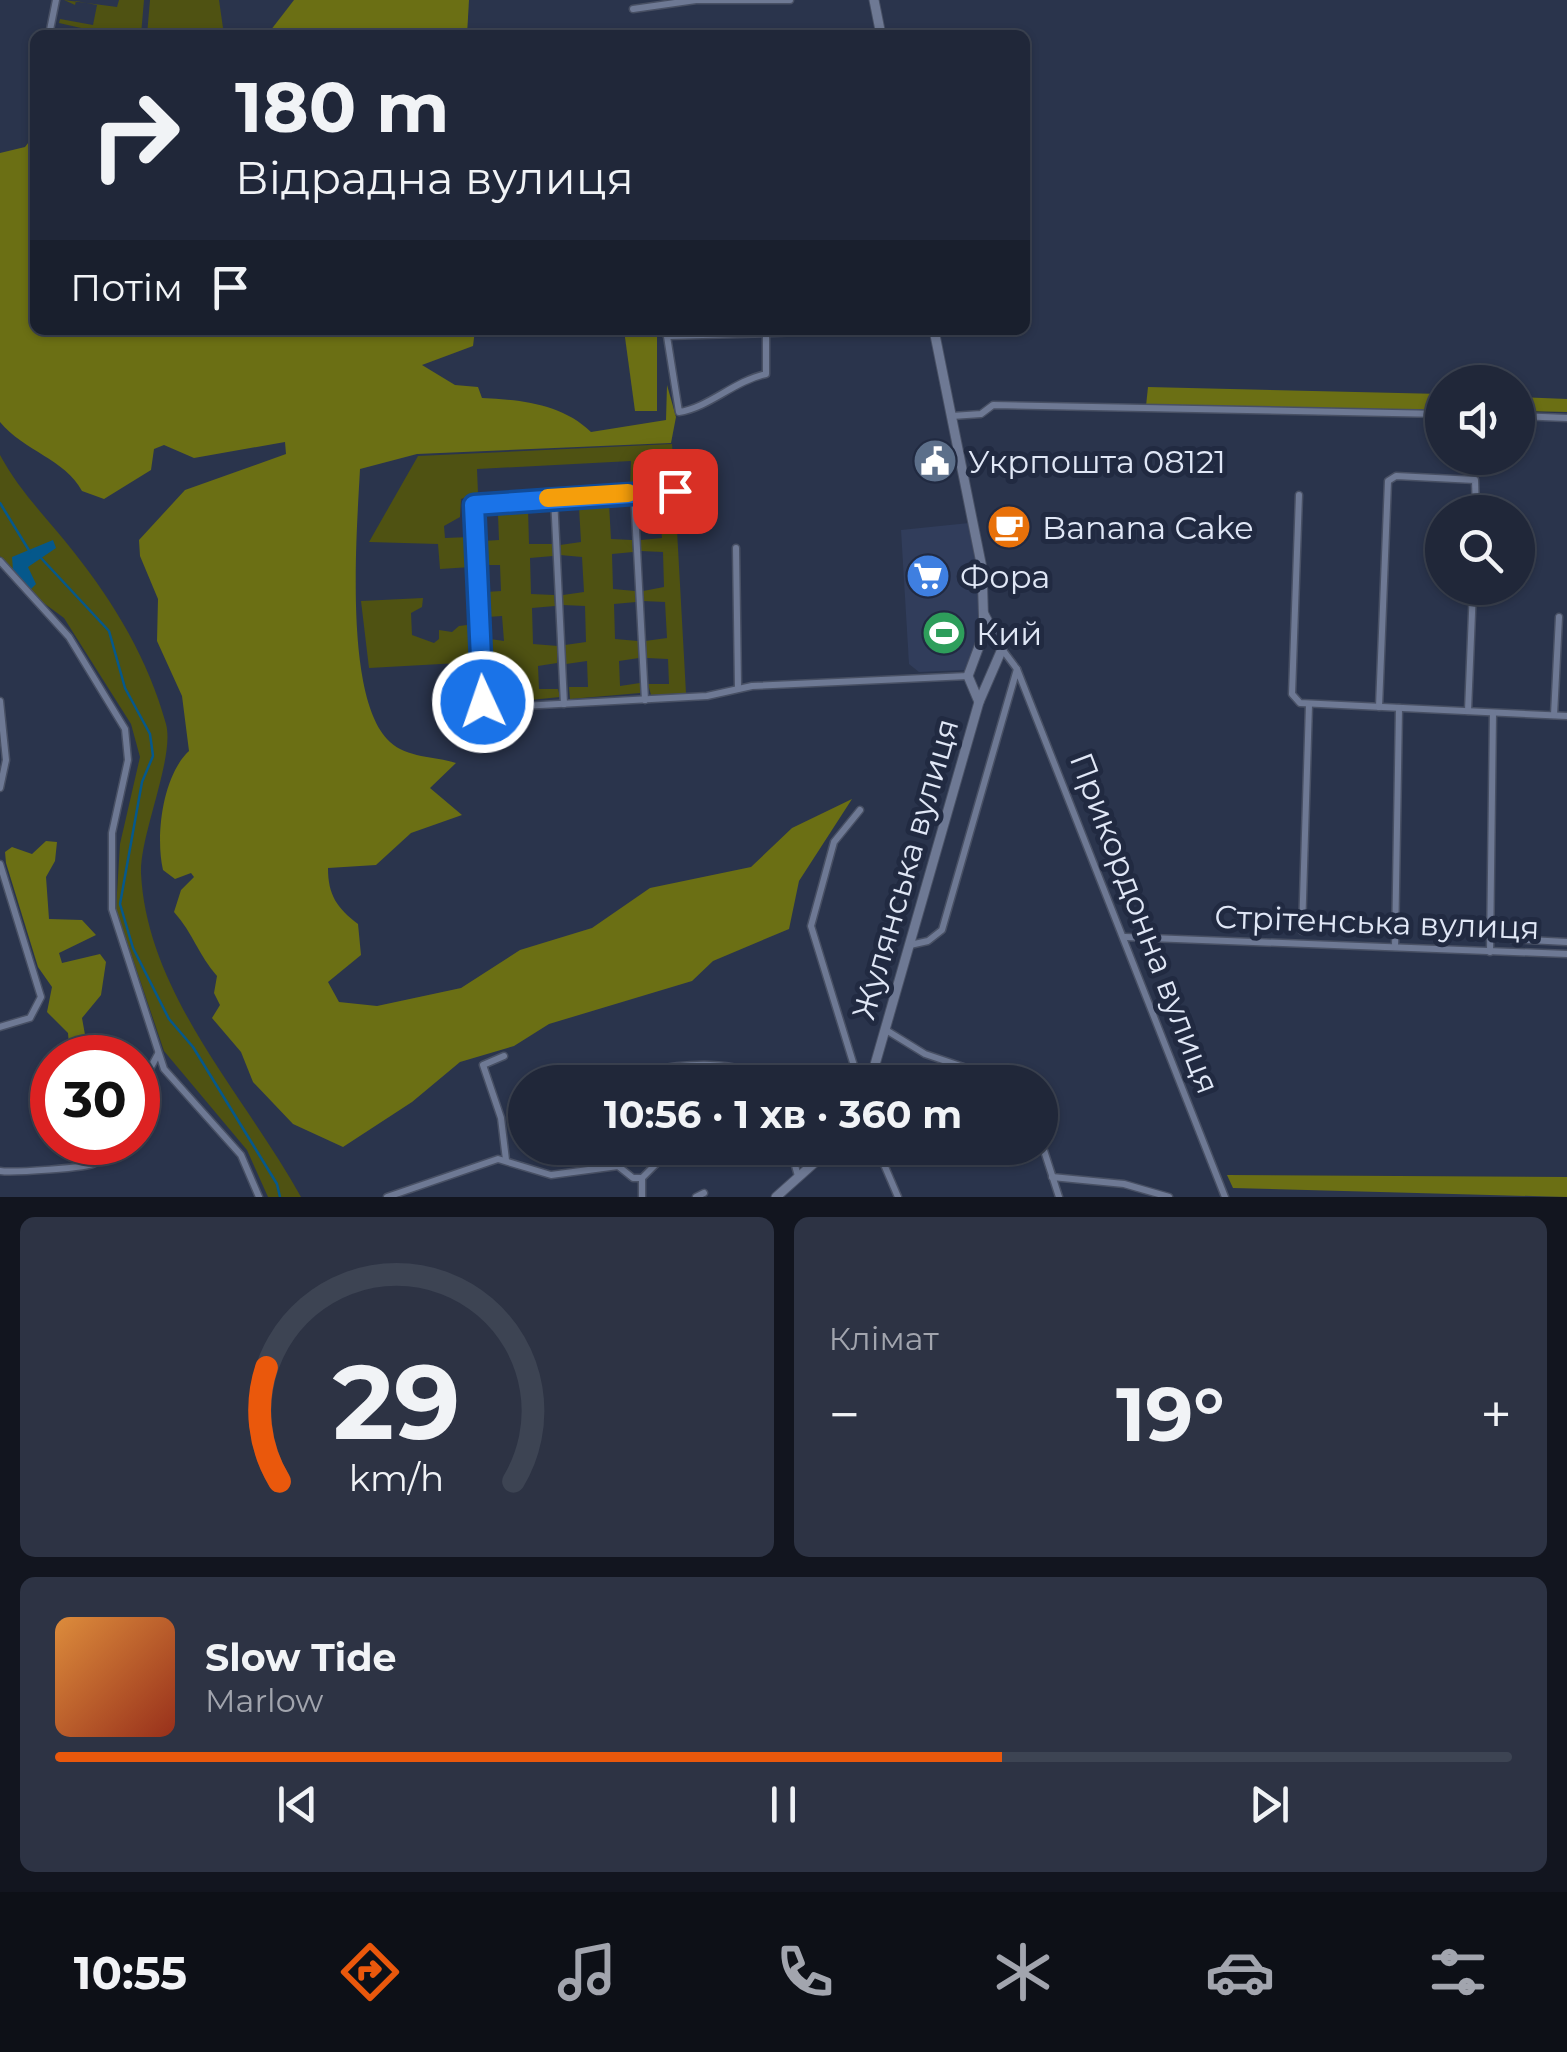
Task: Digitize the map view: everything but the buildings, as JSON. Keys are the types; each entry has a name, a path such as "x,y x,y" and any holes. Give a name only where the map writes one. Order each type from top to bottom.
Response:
{"street":[{"path":"50,30 56,0"},
{"path":"633,9 696,0 790,0"},
{"path":"874,0 880,30"},
{"path":"666,335 678,412 694,410 742,379 766,374 766,336"},
{"path":"733,335 783,335"},
{"name":"Жулянська вулиця","path":"875,1065 979,702 969,679 983,640 984,590 935,335"},
{"path":"950,416 981,414 993,406 1425,414"},
{"path":"1535,417 1567,418"},
{"path":"1379,707 1388,481 1396,476 1475,480 1475,495"},
{"path":"675,491 484,501 472,509 483,702 487,708 707,696 738,688 969,679 986,682"},
{"path":"634,493 645,700"},
{"path":"1299,496 1292,694 1308,705 1567,716"},
{"path":"554,498 564,704"},
{"path":"736,548 738,688"},
{"path":"0,561 69,636 125,729 128,760 112,833 112,909 153,1035"},
{"path":"1468,712 1472,605"},
{"path":"979,702 1002,649 984,614"},
{"path":"1554,715 1559,618"},
{"path":"983,640 998,636"},
{"name":"Прикордонна вулиця","path":"1002,649 1017,668 1225,1197"},
{"path":"909,945 928,942 942,930 1017,668"},
{"path":"0,701 6,760 0,788"},
{"path":"1302,930 1308,705"},
{"path":"1395,947 1399,708"},
{"path":"1490,952 1493,713"},
{"path":"854,1065 810,926 834,842 860,810"},
{"path":"0,864 41,997 30,1018 0,1027"},
{"name":"Стрітенська вулиця","path":"1124,937 1567,954"},
{"path":"1511,939 1567,942"},
{"path":"886,1030 924,1054 957,1065"},
{"path":"504,1056 483,1065 501,1118 506,1160"},
{"path":"160,1057 178,1086 242,1155 259,1197"},
{"path":"388,1197 491,1161 506,1160 551,1175 618,1166 642,1178"},
{"path":"0,1172 91,1165"},
{"path":"642,1197 642,1178 655,1165"},
{"path":"795,1165 799,1178"},
{"path":"776,1197 812,1165"},
{"path":"884,1165 898,1197"},
{"path":"1048,1165 1059,1197"},
{"path":"1052,1177 1124,1184 1168,1197"}],"shaded area":[{"path":"119,0 144,0 141,30 90,30 59,23 60,19 93,25 97,5 86,3 117,7"},
{"path":"150,0 219,0 223,30 147,30"},
{"path":"294,0 469,0 467,30 271,30"},
{"path":"30,140 30,335 474,335 473,346 422,365 455,385 478,387 482,398 554,409 591,432 666,420 667,385 676,417 671,443 417,454 360,469 356,612 365,690 375,720 390,742 413,754 456,763 430,788 462,815 411,833 376,865 328,868 335,900 358,924 361,955 328,982 339,1002 377,1006 461,988 520,950 592,928 650,888 751,867 792,828 852,799 799,881 789,929 713,961 692,981 549,1024 514,1046 460,1062 412,1102 343,1147 293,1124 253,1082 241,1052 212,1018 220,1005 214,993 217,976 174,912 181,890 194,877 191,873 175,879 163,870 161,823 167,790 189,751 182,696 157,641 158,599 140,556 139,540 185,490 286,454 285,442 194,458 164,445 154,449 151,470 104,499 82,491 65,471 0,422 0,153 25,147"},
{"path":"625,335 657,335 657,411 635,411"},
{"path":"1148,387 1425,394 1425,410 1146,406"},
{"path":"1535,398 1567,399 1567,412 1535,411"},
{"path":"672,444 675,488 630,488 631,461 477,469 478,493 461,499 460,517 444,526 445,538 470,537 471,567 440,569 438,544 369,542 418,456"},
{"path":"0,455 25,493 103,591 150,677 167,738 142,857 147,918 179,1002 301,1197 268,1197 247,1150 164,1051 116,909 120,844 140,757 131,724 64,618 30,593 0,556"},
{"path":"675,494 686,693 651,695 648,684 669,684 668,659 647,658 645,641 667,638 665,602 643,601 643,591 664,587 663,552 641,551 641,540 662,538 659,502 646,504 639,498"},
{"path":"628,497 630,502 609,504 611,539 632,540 633,552 612,554 613,589 635,591 636,602 614,604 615,639 638,641 639,658 619,661 620,686 640,683 640,693 570,699 569,687 588,687 587,661 566,664 565,645 586,642 585,606 563,605 563,595 584,592 582,557 560,555 560,545 581,542 579,507 566,508 558,502"},
{"path":"546,501 551,506 528,508 529,544 553,544 553,556 530,558 531,594 554,595 555,606 532,608 533,644 558,646 557,663 538,666 539,689 558,689 560,697 491,704 487,694 507,692 505,667 486,668 483,638 504,641 502,616 487,617 487,624 482,621 480,584 485,583 486,592 501,591 500,565 485,565 485,573 479,572 478,536 482,535 483,541 499,540 498,515 482,516 482,522 477,522 477,510"},
{"path":"969,523 977,566 980,639 967,670 919,672 909,664 901,530"},
{"path":"423,598 422,607 411,613 412,635 434,643 439,639 439,630 452,632 459,626 475,624 477,662 369,668 361,601"},
{"path":"46,841 57,842 55,861 46,877 49,919 82,920 96,935 59,953 62,963 100,954 106,962 101,995 82,1018 85,1035 68,1035 47,1012 52,987 38,967 5,852 12,847 32,854"},
{"path":"1227,1175 1567,1177 1567,1197 1233,1188"}],"water":[{"path":"53,540 56,548 28,567 36,584 30,590 13,570 12,557"}],"waterway":[{"path":"0,503 30,552"},
{"path":"41,558 109,631 125,688 150,734 153,756 142,782 120,904 133,948 169,1019 193,1047 277,1184 280,1197"}],"slow traffic":[{"path":"548,498 628,493"}],"place":[{"name":"Укрпошта 08121","path":"935,461"},
{"name":"Banana Cake","path":"1009,527"},
{"name":"Фора","path":"928,576"},
{"name":"Кий","path":"944,633"}],"route":[{"path":"483,702 474,505 484,501 675,491"}]}
